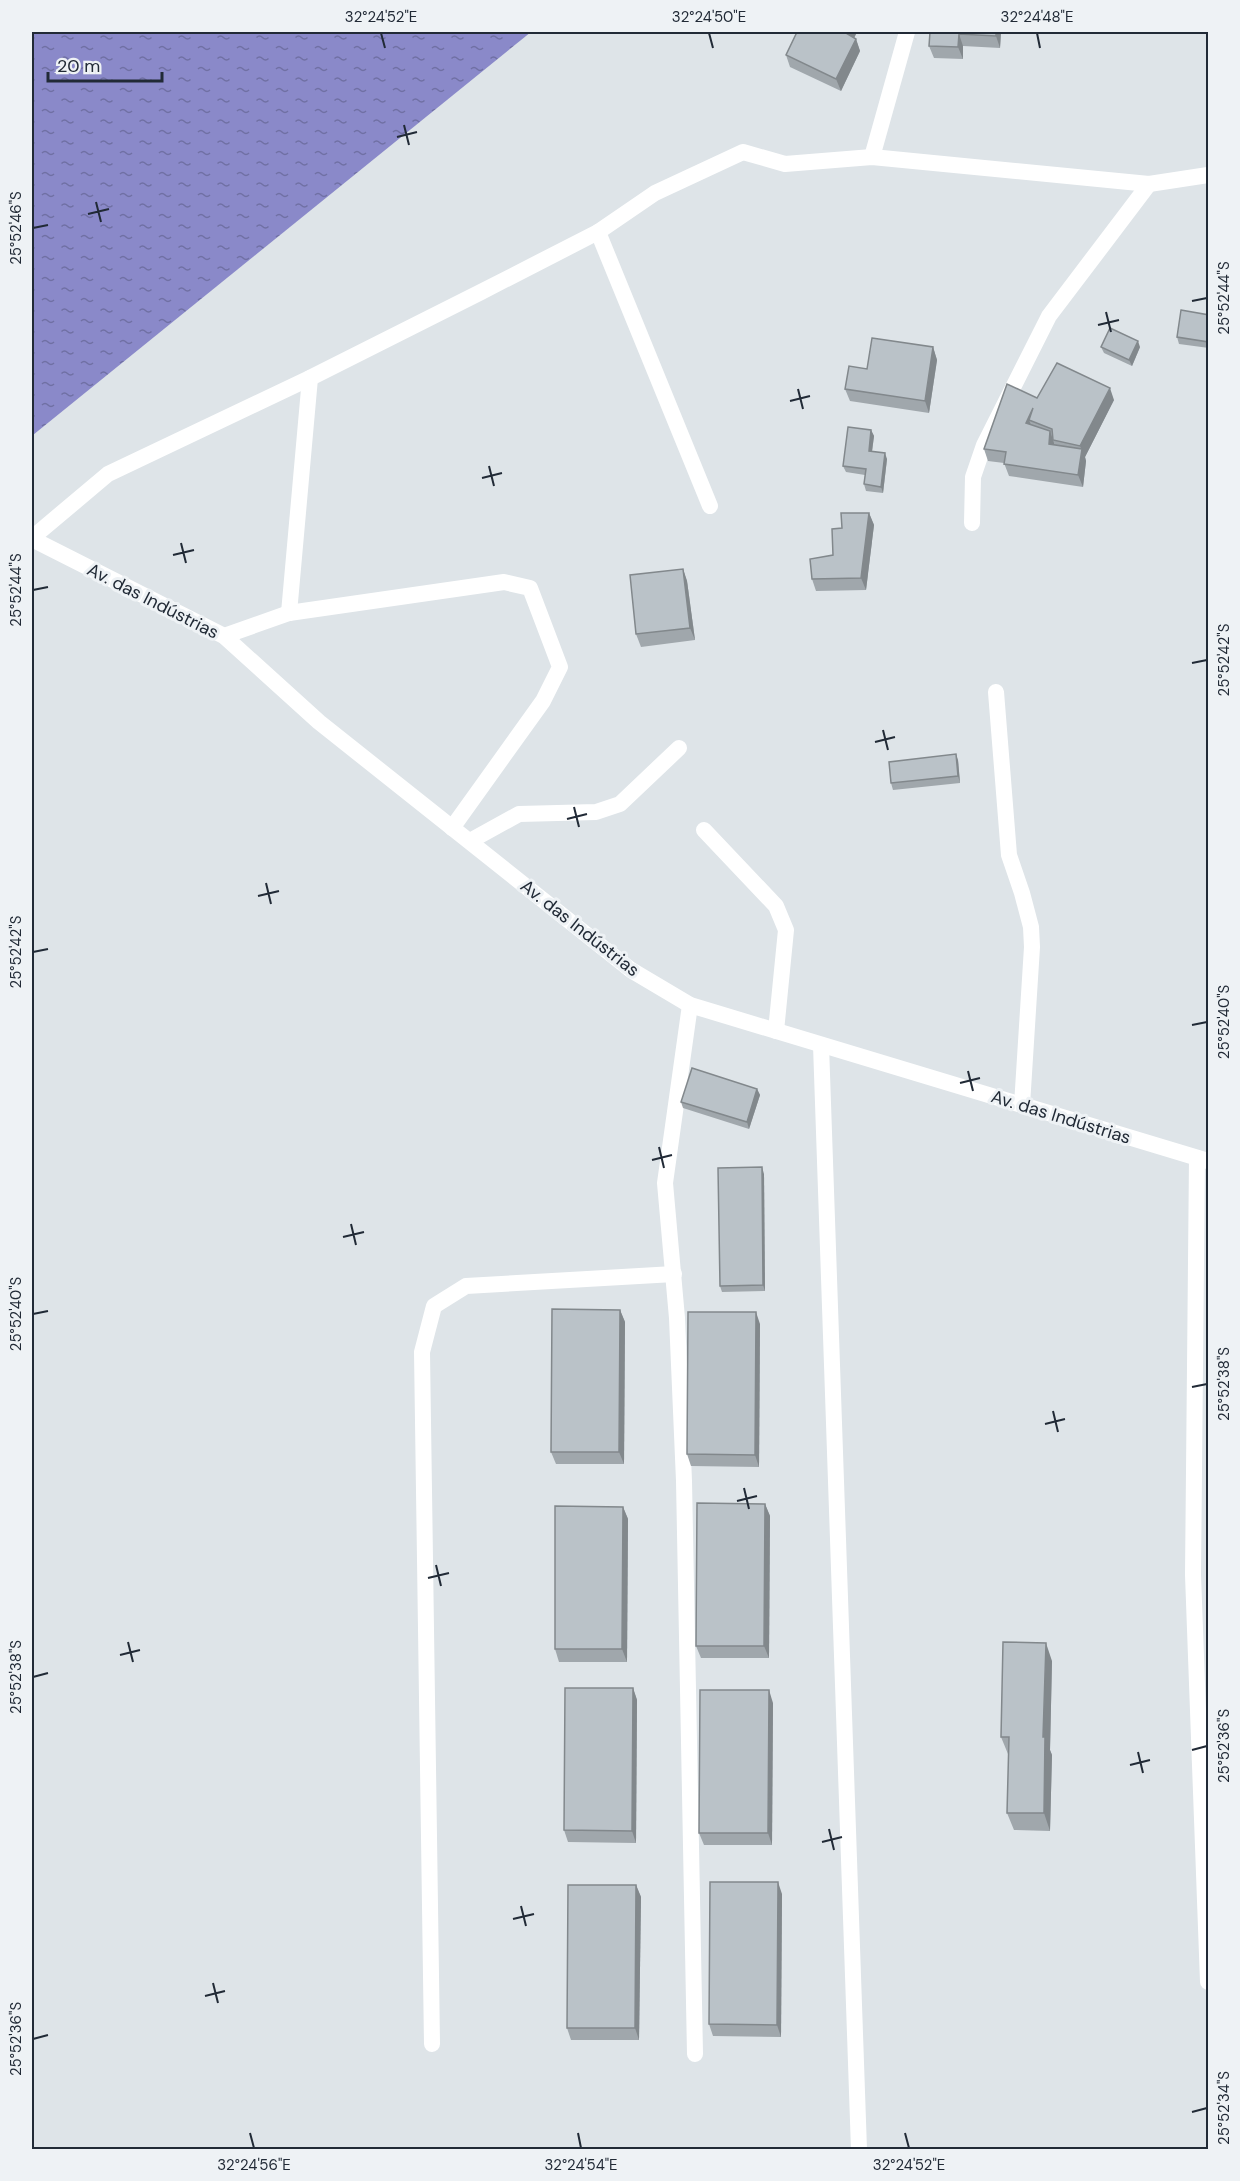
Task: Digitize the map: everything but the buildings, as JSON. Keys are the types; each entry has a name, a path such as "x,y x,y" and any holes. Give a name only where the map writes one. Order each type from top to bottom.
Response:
{"street":[{"path":"872,157 908,32"},
{"path":"32,538 108,474 310,378 598,232 655,193 743,152 785,164 872,157 1149,184 1209,175"},
{"path":"972,523 974,477 984,445 1049,316 1149,184"},
{"path":"598,232 710,506"},
{"path":"289,613 310,378"},
{"name":"Av. das Indústrias","path":"32,538 224,636 320,722 631,970 690,1005 1203,1160"},
{"path":"224,636 289,613 504,582 530,588 560,667 543,701 452,828"},
{"path":"996,692 1009,855 1031,927 1032,947 1022,1105"},
{"path":"470,841 519,814 596,812 620,804 679,748"},
{"path":"704,830 776,906 786,930 776,1031"},
{"path":"690,1005 665,1183 677,1318 684,1480 694,2054"},
{"path":"821,1045 860,2150"},
{"path":"1203,1160 1192,1575 1209,1982"},
{"path":"432,2044 422,1352 434,1306 466,1286 674,1275"}],"water":[{"path":"32,32 531,32 33,435"}]}
